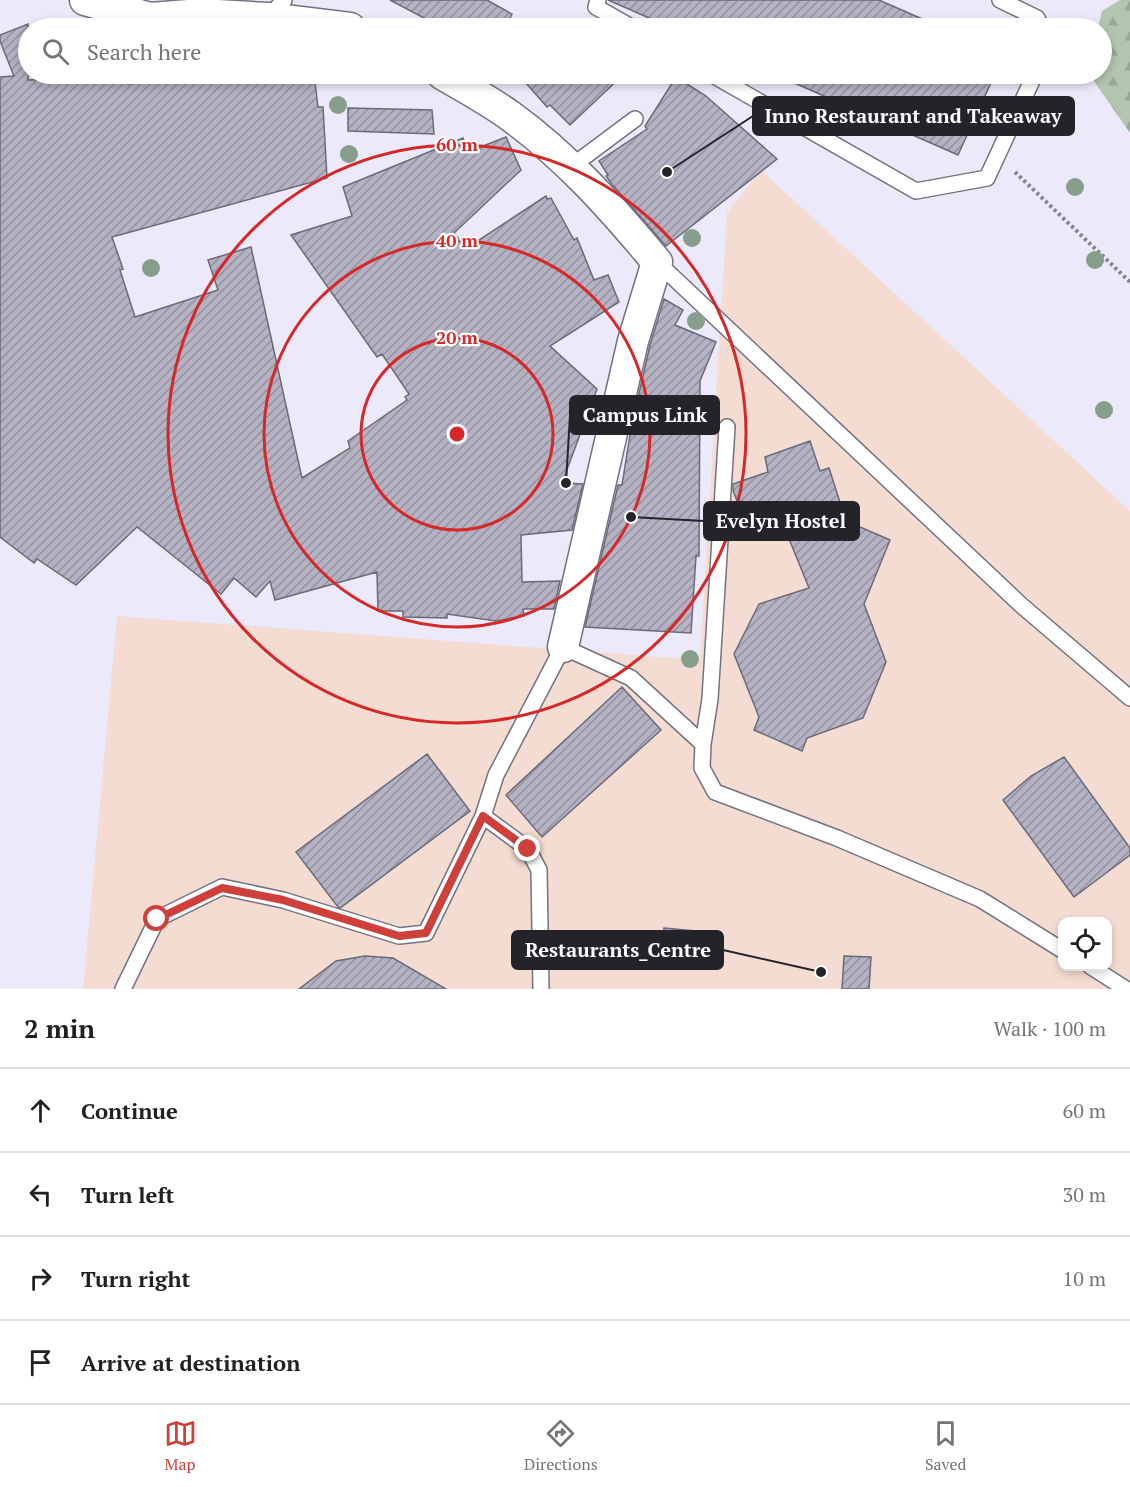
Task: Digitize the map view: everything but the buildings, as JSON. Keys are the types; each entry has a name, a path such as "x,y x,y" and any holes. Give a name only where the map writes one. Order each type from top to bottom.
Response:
{"street":[{"path":"85,0 150,18 276,9 311,18"},
{"path":"173,0 201,14"},
{"path":"458,84 509,115 572,166 657,262 633,341 563,647"}],"lane":[{"path":"598,0 596,7 615,18"},
{"path":"1000,0 1037,18"},
{"path":"729,84 916,191 987,178 1030,84"},
{"path":"572,166 635,118"},
{"path":"657,262 1021,605 1130,698"},
{"path":"727,427 710,699 702,768 715,792 837,837 980,899 1058,948"},
{"path":"123,989 157,919 222,888 283,900 399,936 426,933 483,816 496,775 563,647 631,678 703,744"},
{"path":"483,816 528,849 539,870 541,989"},
{"path":"1098,971 1126,989"}],"path":[{"path":"998,154 1130,282"}],"shaded area":[{"path":"761,170 1130,511 1130,989 83,989 117,616 700,660 727,213"}],"green space":[{"path":"1120,0 1130,0 1130,133 1096,84 1112,84 1112,18 1100,18 1102,11"}],"place":[{"name":"Inno Restaurant and Takeaway","path":"667,172"},
{"name":"Campus Link","path":"566,483"},
{"name":"Evelyn Hostel","path":"631,517"},
{"name":"Restaurants_Centre","path":"821,972"}],"route":[{"path":"157,919 222,888 283,900 399,936 426,933 483,816 528,849"}]}
